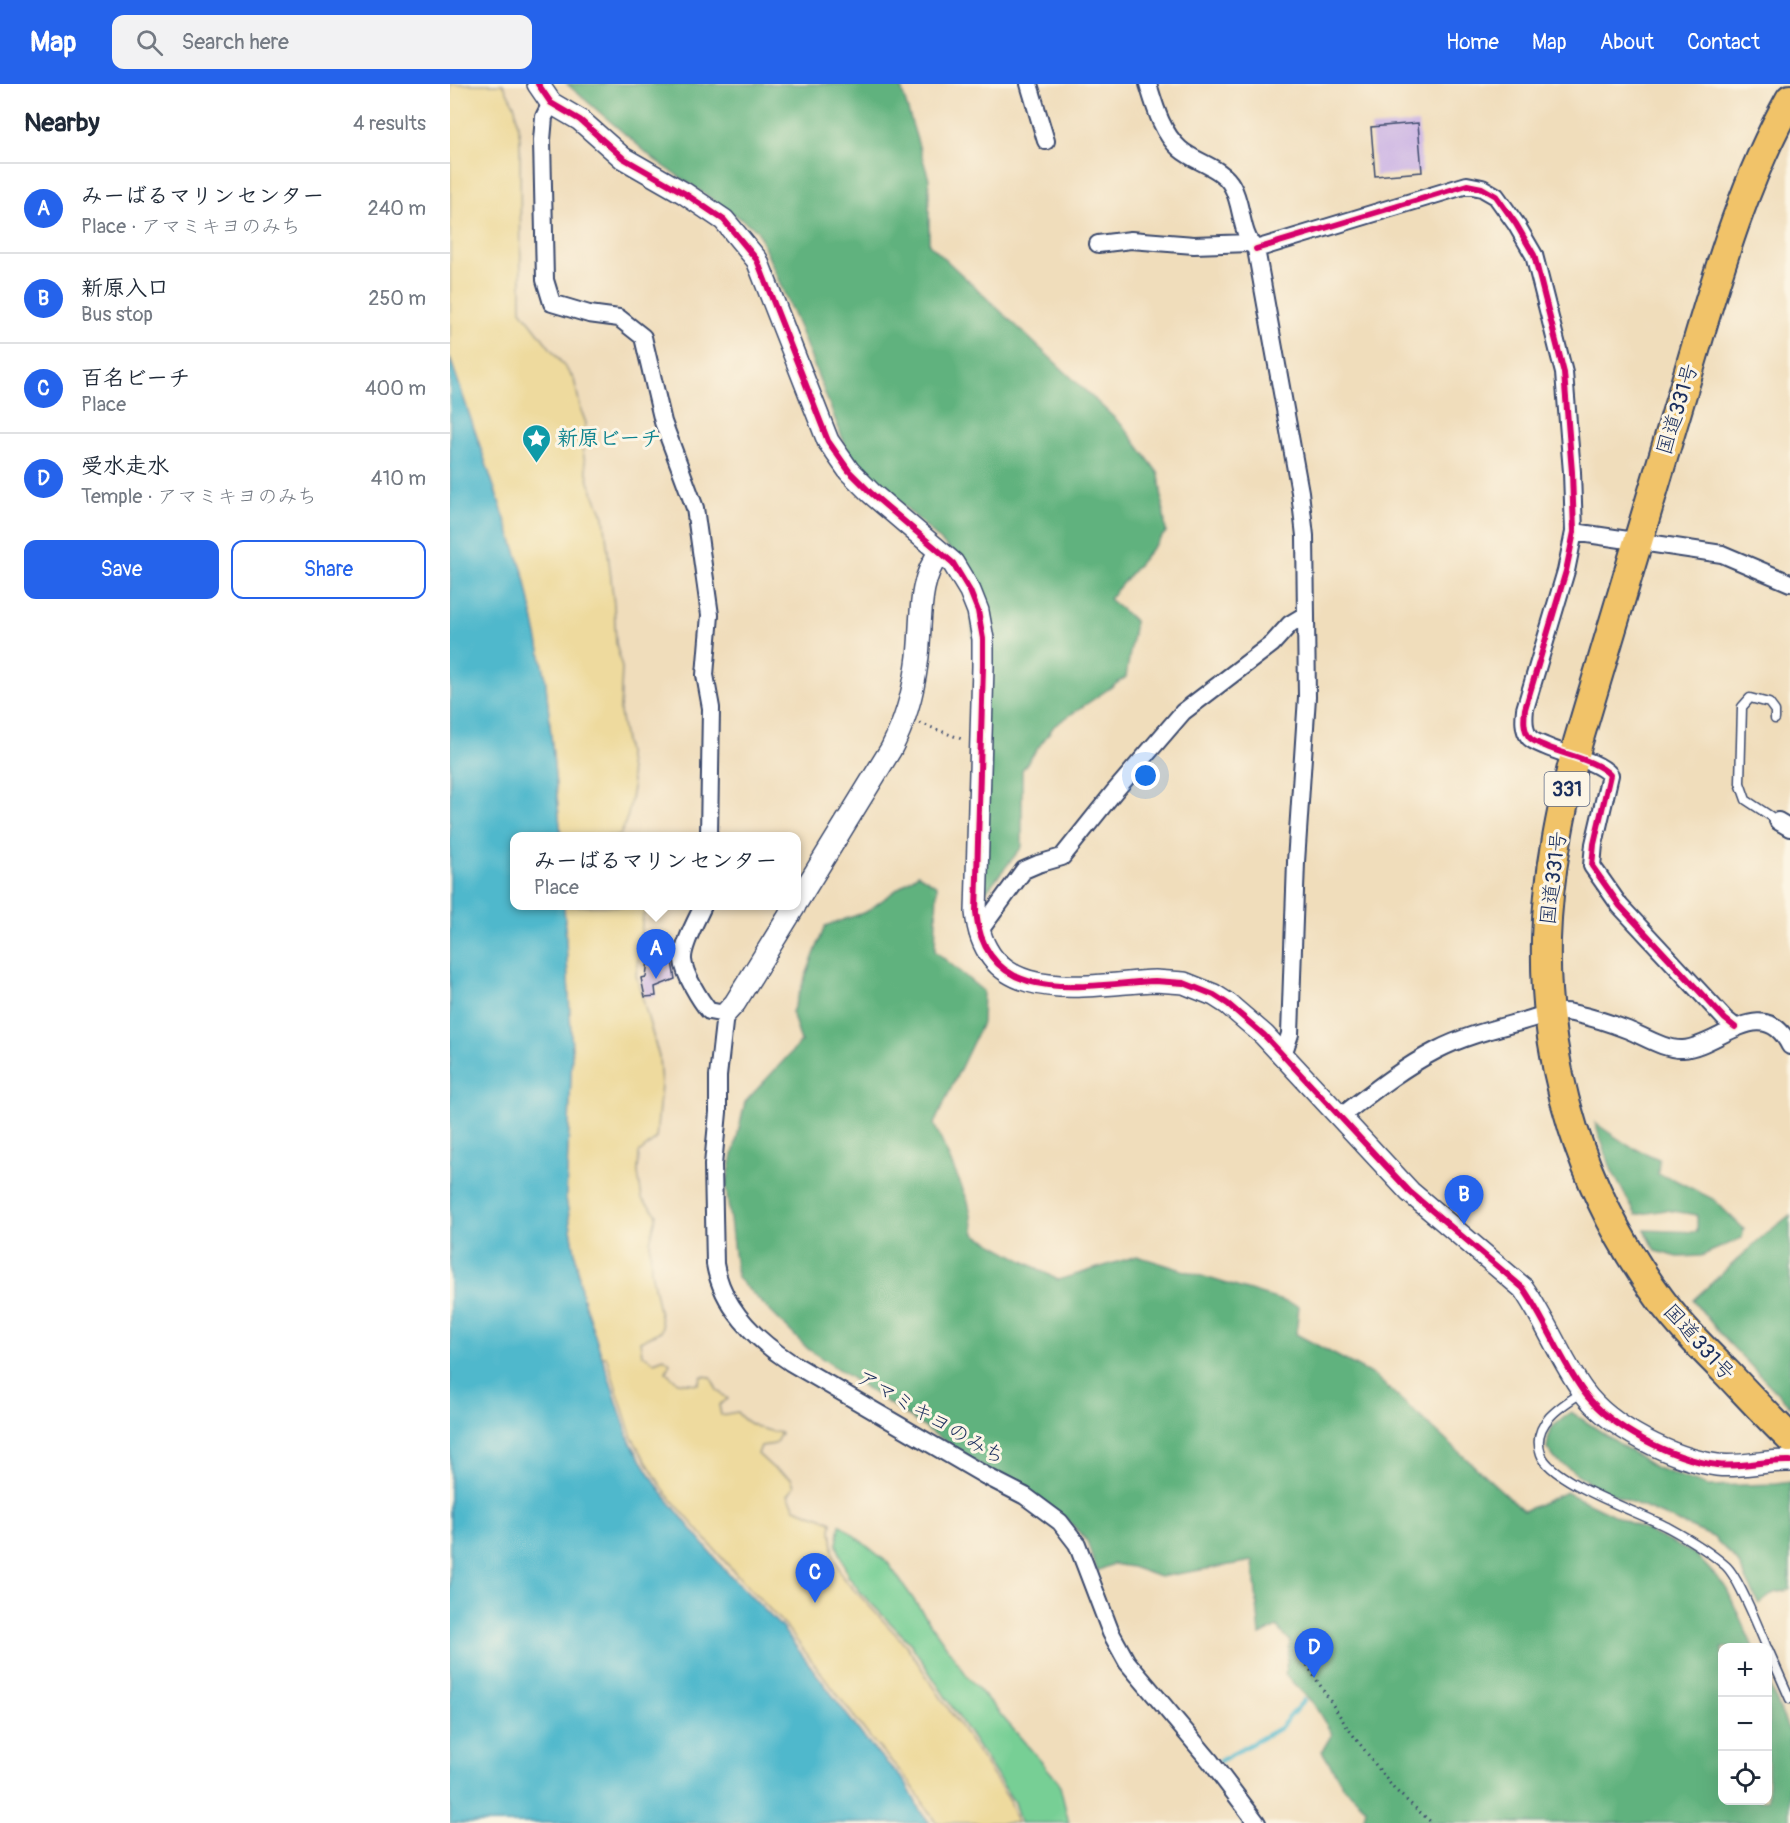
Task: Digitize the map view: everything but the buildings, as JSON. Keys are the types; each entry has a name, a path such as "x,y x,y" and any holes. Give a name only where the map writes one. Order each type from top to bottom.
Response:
{"highway":[{"name":"国道331号","path":"1790,99 1772,134 1733,229 1574,758 1560,819 1549,901 1546,974 1560,1086 1582,1155 1608,1216 1646,1279 1678,1322 1790,1438"}],"street":[{"path":"538,84 551,103 580,120 623,158 684,193 724,220 740,238 757,260 828,441 849,471 871,493 953,563 970,591 978,611 983,639 984,704 976,885 978,933 988,953 1005,971 1040,985 1056,987 1155,981 1184,983 1198,987 1228,1004 1264,1035 1410,1192 1523,1288 1584,1392 1605,1413 1629,1431 1651,1443 1688,1458 1719,1465 1790,1461"},
{"path":"1029,84 1046,141"},
{"path":"1148,84 1162,126 1171,139 1182,150 1219,172 1231,184 1253,246 1300,492 1305,536 1307,697 1296,862 1290,1034 1283,1056"},
{"path":"551,103 544,117 542,140 545,280 548,292 552,303 589,314 620,318 643,337 663,422 695,508 710,615 705,675 711,708 709,832"},
{"path":"1098,244 1131,240 1194,245 1253,246 1467,185 1482,188 1496,196 1534,255 1564,373 1572,472 1574,532 1566,571 1529,695 1524,719 1525,728 1529,737 1536,742 1574,758 1596,764 1610,775 1594,844 1592,866 1620,906 1735,1027"},
{"path":"1574,532 1722,554 1790,583"},
{"path":"801,896 891,749 905,718 917,662 925,578 940,552"},
{"path":"978,933 1024,870 1062,857 1113,792 1183,712 1272,644 1290,624 1305,615"},
{"path":"700,910 683,960 700,999 709,1011 725,1014 735,1003 792,910"},
{"path":"1340,1117 1382,1084 1438,1049 1482,1032 1550,1013 1572,1013 1610,1024 1669,1048 1684,1050 1722,1035 1735,1027 1770,1024 1784,1033 1790,1046"},
{"name":"アマミキヨのみち","path":"725,1014 718,1076 718,1112 713,1165 715,1264 730,1306 764,1343 783,1358 986,1476 1025,1496 1060,1522 1077,1544 1111,1633 1127,1662 1211,1762 1257,1823"}],"lane":[{"path":"1775,719 1775,711 1769,703 1750,698 1742,707 1740,783 1746,800 1784,824"},
{"path":"1584,1392 1558,1408 1546,1420 1540,1431 1541,1456 1558,1473 1590,1492 1668,1527 1705,1550 1728,1568 1765,1643"},
{"path":"1772,1659 1790,1699"}],"path":[{"path":"905,718 972,743"},
{"path":"1307,1665 1347,1727 1394,1789 1432,1823"}],"green space":[{"path":"567,84 900,84 929,179 929,244 1124,427 1159,474 1166,532 1109,599 1135,621 1126,677 1054,726 1022,770 1022,847 983,895 988,784 966,565 850,457 800,330 757,230 655,160"},
{"path":"918,874 937,886 935,951 983,991 982,1023 934,1124 968,1201 975,1234 1058,1280 1137,1256 1299,1306 1296,1334 1375,1376 1524,1511 1566,1492 1695,1554 1726,1587 1751,1643 1718,1643 1718,1805 1772,1805 1772,1691 1789,1731 1790,1823 1363,1823 1366,1808 1343,1786 1322,1751 1332,1734 1313,1703 1285,1675 1290,1641 1277,1627 1260,1635 1253,1561 1160,1577 1132,1567 1113,1564 1097,1571 1087,1541 1066,1518 991,1472 808,1349 737,1278 726,1186 745,1102 801,1042 792,1012 825,926 866,912"},
{"path":"1595,1123 1629,1146 1659,1159 1658,1174 1713,1199 1744,1229 1742,1238 1701,1256 1678,1257 1656,1251 1645,1230 1697,1232 1697,1215 1666,1210 1636,1215 1612,1171"},
{"path":"1790,1215 1790,1406 1721,1335 1693,1300 1762,1237"},
{"path":"1571,1412 1656,1468 1708,1486 1790,1482 1790,1590 1774,1593 1759,1604 1737,1561 1713,1537 1595,1486 1555,1459 1547,1448 1550,1429"},
{"path":"840,1524 888,1563 968,1677 1059,1782 1069,1823 1020,1823 1014,1802 911,1644 863,1595 848,1576 837,1545"}],"sand":[{"name":"新原ビーチ","path":"450,84 503,84 515,107 520,138 521,310 574,379 586,423 582,447 589,482 604,517 616,643 622,668 620,712 633,788 628,815 622,832 561,832 545,675 525,578 450,358"},
{"path":"564,910 647,910 643,916 636,975 659,1057 661,1085 656,1139 639,1153 638,1173 642,1199 657,1214 650,1241 651,1271 662,1326 661,1331 640,1341 642,1354 654,1362 664,1358 670,1363 666,1372 678,1382 698,1384 702,1376 711,1377 717,1390 728,1399 719,1405 721,1415 737,1412 751,1424 781,1433 775,1444 761,1446 758,1454 773,1468 791,1478 794,1486 788,1495 795,1508 832,1522 834,1557 843,1578 906,1645 1008,1798 1017,1823 936,1823 909,1781 871,1739 787,1628 727,1564 665,1492 632,1438 606,1356 602,1358 582,1296 566,1198 572,1051"}],"water":[{"path":"450,358 525,578 545,675 561,832 510,832 510,910 564,910 572,1051 566,1198 582,1296 630,1442 662,1493 723,1568 782,1628 868,1743 905,1782 922,1814 930,1823 450,1823"}],"waterway":[{"path":"1220,1761 1280,1728 1304,1700"}],"cycle path":[{"path":"538,84 551,103 580,120 623,158 684,193 724,220 757,260 828,441 849,471 871,493 953,563 970,591 978,611 983,639 976,912 984,943 998,965 1019,978 1043,984 1071,986 1155,981 1184,983 1214,995 1264,1035 1410,1192 1523,1288 1575,1379 1595,1405 1609,1417 1662,1449 1700,1462 1726,1466 1790,1461"},
{"path":"1256,249 1467,185 1482,188 1496,196 1516,224 1534,255 1564,373 1574,532 1566,571 1525,709 1526,731 1532,740 1597,765 1610,775 1594,844 1592,866 1620,906 1735,1027"}],"place":[{"name":"新原ビーチ","path":"536,464"},
{"name":"みーばるマリンセンター","path":"656,979"},
{"name":"新原入口","path":"1464,1225"},
{"name":"百名ビーチ","path":"815,1603"},
{"name":"受水走水","path":"1314,1678"}]}
